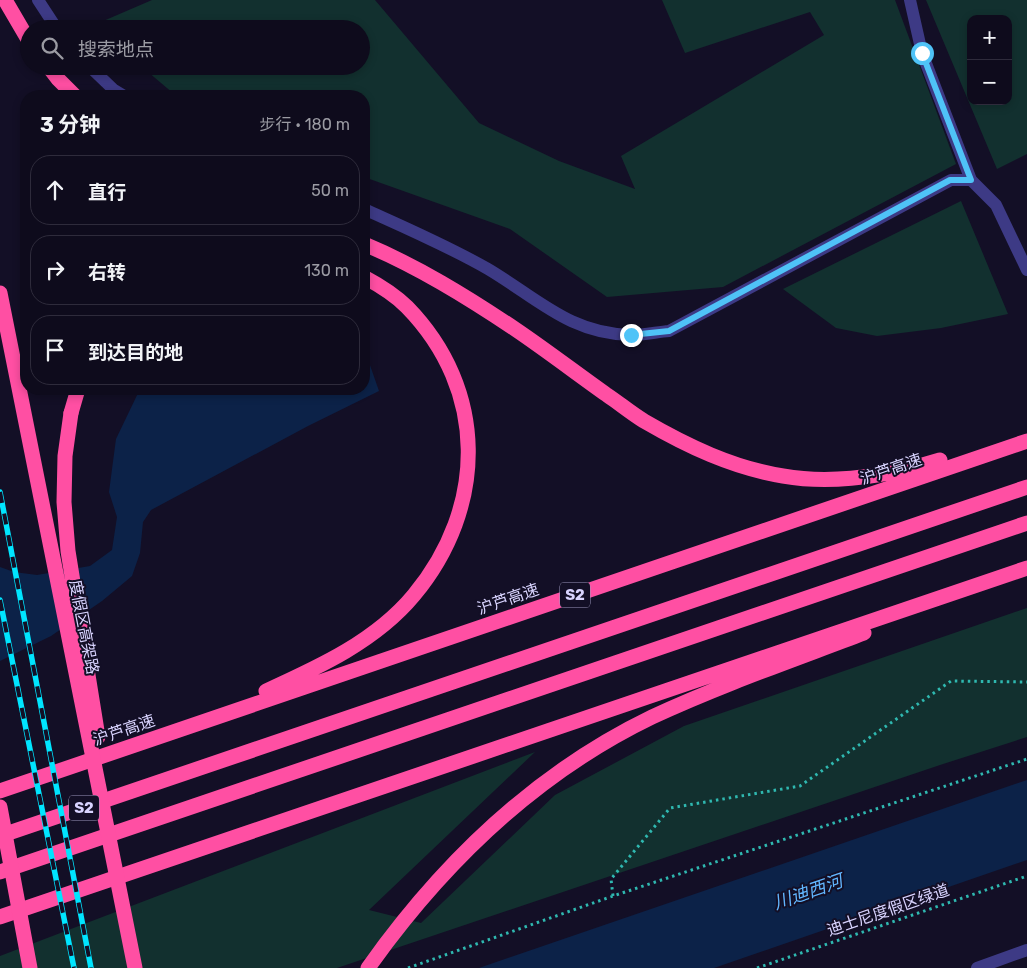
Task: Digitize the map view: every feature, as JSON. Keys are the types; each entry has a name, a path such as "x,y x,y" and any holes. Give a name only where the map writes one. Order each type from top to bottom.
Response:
{"highway":[{"path":"5,0 20,26"},
{"path":"55,75 69,90"},
{"path":"370,246 450,287 515,329 642,420 699,451 744,467 784,476 825,480 873,475 922,466 1027,433"},
{"path":"122,749 261,694 316,668 360,642 390,619 414,595 434,567 451,537 463,502 468,466 467,429 460,395 446,359 427,329 406,306 370,281"},
{"name":"度假区高架路","path":"0,293 20,392"},
{"name":"度假区高架路","path":"21,395 136,968"},
{"path":"76,395 71,413 65,456 64,502 68,551 136,968"},
{"name":"沪芦高速","path":"1,790 1027,441"},
{"name":"S2","path":"0,836 1027,487"},
{"name":"S2","path":"0,872 1027,523"},
{"path":"0,917 1027,569"},
{"path":"368,968 387,941 441,876 488,828 542,783 589,752 651,718 713,691 1027,569"},
{"path":"0,807 30,968"},
{"path":"0,855 24,968"}],"street":[{"path":"38,0 51,20"},
{"path":"910,0 922,53 971,180 996,206 1027,270"},
{"path":"98,75 114,90"},
{"path":"370,212 442,245 488,269 559,316 589,329 631,335 669,331 950,180 971,180"},
{"path":"977,968 1027,950"}],"path":[{"path":"613,896 611,879 670,808 800,786 951,682 1027,682"},
{"path":"408,968 613,896 1027,758"},
{"name":"迪士尼度假区绿道","path":"758,968 1027,876"}],"green space":[{"path":"152,0 375,0 479,123 559,161 635,189 621,156 824,35 810,12 685,53 662,0 895,0 956,164 723,287 607,297 510,229 370,179 370,90 169,90 152,75 370,75 370,20 106,20"},
{"path":"926,0 1027,0 1027,154 997,169 970,105 1012,105 1012,15 967,15 967,98"},
{"path":"961,201 1008,314 941,328 877,336 836,328 783,289"},
{"path":"1027,608 1027,737 337,968 0,968 0,956 535,752 369,910 421,923 555,795 684,726"}],"water":[{"path":"370,365 379,391 308,426 151,510 143,522 140,553 132,576 102,601 51,636 0,661 0,567 14,572 37,575 90,566 112,550 117,517 109,492 116,439 137,395 370,395"},
{"name":"川迪西河","path":"1027,780 1027,860 714,968 479,968"}],"railway":[{"path":"0,492 91,968"},
{"path":"0,600 74,968"}],"route":[{"path":"631,335 669,331 950,180 971,180 922,53"}]}
